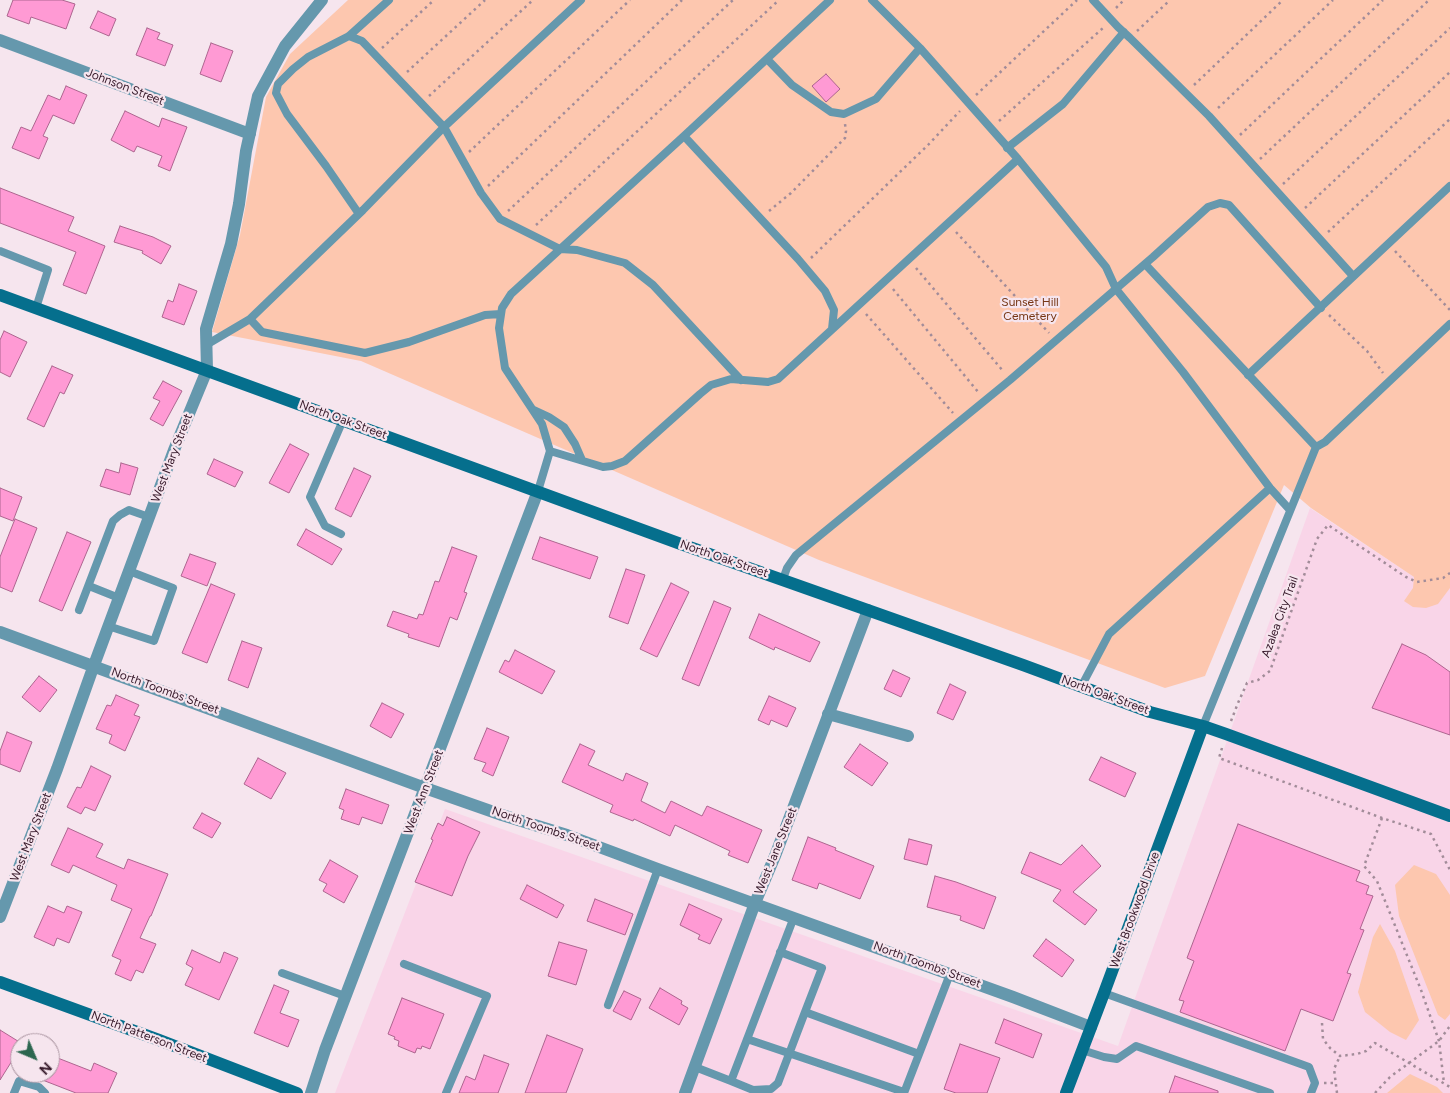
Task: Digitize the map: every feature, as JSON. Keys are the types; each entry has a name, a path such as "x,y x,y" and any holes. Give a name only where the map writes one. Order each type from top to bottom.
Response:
{"main road":[{"name":"North Oak Street","path":"0,295 668,539 1150,712 1226,734 1450,816"},
{"name":"West Brookwood Drive","path":"1066,1093 1203,726"},
{"name":"North Patterson Street","path":"0,982 297,1093"}],"street":[{"name":"West Mary Street","path":"0,917 50,788 174,450 207,370 206,329 231,244 258,96 285,46 322,0"},
{"name":"Johnson Street","path":"0,40 250,134"},
{"name":"West Ann Street","path":"311,1093 324,1050 538,491"},
{"name":"West Jane Street","path":"685,1093 755,903 775,856 868,610"},
{"name":"North Toombs Street","path":"0,632 425,788 567,835 794,917 1091,1027"},
{"path":"828,714 908,736"}],"lane":[{"path":"359,214 287,114 276,93 278,84 293,69 308,57 349,36 389,0"},
{"path":"206,345 250,319 359,214 444,127 581,0"},
{"path":"538,491 550,451 542,424 505,368 499,328 502,308 511,294 830,0"},
{"path":"872,0 920,48 1018,159 1106,267 1116,289 1183,372 1270,488 1290,510"},
{"path":"1093,0 1209,116 1353,276"},
{"path":"1008,148 1063,104 1127,35"},
{"path":"349,36 362,41 444,127 481,193 500,220 560,249 577,250 625,263 653,285 741,380"},
{"path":"767,59 792,85 831,112 844,114 876,99 920,48"},
{"path":"684,136 825,291 834,310 832,329"},
{"path":"550,451 603,467 612,466 625,460 711,385 731,379 768,382 778,379 1018,159"},
{"path":"1248,375 1450,186"},
{"path":"782,579 796,555 1010,380 1208,207 1220,203 1229,205 1321,308"},
{"path":"0,251 48,270 36,308"},
{"path":"1145,264 1316,447"},
{"path":"250,319 262,332 365,354 408,342 485,315 501,314"},
{"path":"1203,726 1316,447 1325,442 1450,324"},
{"path":"534,410 564,427 575,444 582,460"},
{"path":"341,534 325,526 310,497 343,420"},
{"path":"1081,687 1109,634 1270,488"},
{"path":"79,610 113,521 129,510 149,517"},
{"path":"108,626 154,642 174,588 129,572"},
{"path":"88,586 119,598"},
{"path":"608,1005 658,869"},
{"path":"731,1081 794,917"},
{"path":"695,1068 753,1090 770,1089 778,1083 822,968 780,952"},
{"path":"404,964 487,996 446,1093"},
{"path":"282,973 345,996"},
{"path":"747,1039 904,1092 950,974"},
{"path":"1104,993 1309,1067 1315,1083 1312,1093"},
{"path":"805,1012 919,1054"},
{"path":"1082,1050 1117,1059 1136,1046 1270,1093"},
{"path":"14,1093 19,1081 40,1087 45,1093"}],"path":[{"path":"375,55 434,0"},
{"path":"399,80 485,0"},
{"path":"421,104 533,0"},
{"path":"462,159 630,0"},
{"path":"481,193 682,0"},
{"path":"500,220 733,0"},
{"path":"528,233 779,0"},
{"path":"803,265 928,145 968,103 1077,0"},
{"path":"1127,35 1170,0"},
{"path":"1185,93 1284,0"},
{"path":"1209,116 1333,0"},
{"path":"1233,142 1383,0"},
{"path":"1254,165 1429,0"},
{"path":"991,128 1111,20"},
{"path":"1276,190 1450,28"},
{"path":"1298,214 1450,72"},
{"path":"760,218 790,193 845,138 844,114"},
{"path":"1320,238 1450,119"},
{"path":"948,224 1056,340"},
{"path":"1385,247 1395,251 1450,310"},
{"path":"909,260 1010,380"},
{"path":"886,280 985,401"},
{"path":"858,305 960,422"},
{"path":"1321,308 1367,351 1388,381"},
{"name":"Azalea City Trail","path":"1450,573 1443,578 1416,582 1328,525 1317,539 1270,671 1258,680 1247,683 1226,734 1219,758 1431,834 1450,870"},
{"path":"1382,818 1364,866 1377,881 1421,990 1439,1041 1444,1083"},
{"path":"1322,1023 1323,1039 1340,1056 1366,1051 1375,1043 1450,1087"},
{"path":"1375,1093 1390,1077 1439,1041 1450,1026"},
{"path":"1337,1093 1334,1069 1340,1056"}],"shaded area":[{"path":"1310,508 1414,577 1450,563 1450,1093 335,1093 445,809 1118,1046"}],"green space":[{"name":"Sunset Hill Cemetery","path":"348,0 1450,0 1450,588 1438,604 1426,608 1413,607 1404,601 1413,588 1414,577 1311,508 1284,485 1205,676 1165,688 819,560 361,361 212,332 240,235 266,97 290,54"},
{"path":"1414,865 1436,874 1450,895 1450,1014 1445,1020 1438,1015 1399,916 1395,885"},
{"path":"1380,924 1395,951 1419,1020 1406,1040 1390,1032 1365,1012 1358,992 1373,937"},
{"path":"1410,1074 1437,1087 1443,1093 1387,1093"}],"building":[{"path":"13,0 62,0 75,4 66,29 31,17 29,24 7,16"},
{"path":"98,11 116,19 109,36 90,28"},
{"path":"147,28 160,33 157,39 173,45 165,66 136,55"},
{"path":"211,43 233,51 221,82 200,74"},
{"path":"826,74 840,89 826,102 812,86"},
{"path":"66,86 87,95 74,124 53,115 43,136 48,138 39,159 12,148 21,127 31,131 48,95 60,100"},
{"path":"125,111 159,127 162,118 187,127 170,171 158,166 162,156 137,146 134,152 111,140"},
{"path":"0,188 74,217 68,231 105,246 86,294 63,285 76,252 0,223"},
{"path":"120,226 153,237 171,246 161,264 142,253 143,251 114,242"},
{"path":"179,284 197,291 184,325 162,317 168,300 173,302"},
{"path":"4,331 27,342 10,377 0,372 0,340"},
{"path":"52,366 73,375 64,394 60,392 44,427 27,419"},
{"path":"163,381 182,391 163,426 150,419 160,401 153,398"},
{"path":"290,444 309,454 289,493 269,483"},
{"path":"214,459 243,472 235,487 207,474"},
{"path":"121,463 138,468 130,495 100,486 106,469 119,473"},
{"path":"354,468 371,476 351,517 335,509"},
{"path":"0,488 22,497 13,521 0,516"},
{"path":"15,519 37,528 12,592 0,587 0,557"},
{"path":"306,529 342,549 332,565 297,545"},
{"path":"67,532 91,542 62,611 39,601"},
{"path":"540,537 598,557 590,579 532,559"},
{"path":"452,547 477,556 464,592 467,593 457,620 450,617 439,647 408,637 409,634 387,626 393,611 417,619 419,614 423,615 435,581 439,582"},
{"path":"190,554 216,563 207,586 181,576"},
{"path":"626,569 645,575 628,624 609,617"},
{"path":"671,583 689,592 657,657 640,649"},
{"path":"211,584 235,594 207,663 182,653"},
{"path":"714,601 731,608 699,686 682,679"},
{"path":"759,614 820,642 810,662 775,647 774,650 749,638"},
{"path":"242,641 262,648 248,688 228,680"},
{"path":"1402,644 1426,655 1450,672 1450,735 1372,708"},
{"path":"515,650 555,671 542,694 499,672 505,660 509,662"},
{"path":"893,670 910,678 901,697 884,689"},
{"path":"39,676 57,690 40,712 22,697"},
{"path":"950,684 966,692 953,720 937,713"},
{"path":"116,695 139,705 134,715 140,717 125,751 109,743 112,735 96,729 107,705 111,706"},
{"path":"769,696 796,708 787,727 771,720 769,725 758,720"},
{"path":"382,703 404,714 391,738 370,726"},
{"path":"487,728 509,737 493,776 482,771 486,763 474,759"},
{"path":"7,732 32,742 20,772 0,764 0,751"},
{"path":"580,744 595,751 588,765 623,781 626,773 648,783 641,801 665,813 671,801 702,816 707,806 762,830 748,863 728,855 730,851 675,825 670,836 634,819 633,821 610,812 613,805 562,782"},
{"path":"860,744 888,763 872,786 844,767"},
{"path":"1101,757 1136,773 1125,797 1089,780"},
{"path":"258,758 286,773 271,799 244,784"},
{"path":"91,766 111,776 95,811 85,807 81,814 67,807 77,787 81,788"},
{"path":"346,789 389,805 382,824 362,817 359,825 341,819 344,810 339,808"},
{"path":"202,813 221,823 212,838 193,828"},
{"path":"447,817 480,832 452,896 415,882 433,840 431,839 438,823 443,826"},
{"path":"1238,824 1360,871 1356,881 1369,886 1366,894 1373,896 1360,929 1364,930 1347,973 1351,974 1333,1021 1301,1009 1285,1051 1180,1012 1184,1001 1179,1000 1194,961 1187,958"},
{"path":"68,828 103,844 96,857 124,869 128,859 168,874 140,938 156,944 143,973 136,970 131,981 115,974 121,960 112,956 132,909 111,900 117,885 73,865 69,873 51,865"},
{"path":"808,837 874,866 860,899 819,883 817,889 792,880"},
{"path":"909,839 932,845 927,865 904,859"},
{"path":"1082,845 1101,866 1073,892 1097,910 1085,925 1053,901 1061,890 1021,873 1030,852 1061,865"},
{"path":"330,860 358,876 344,903 323,891 327,884 319,880"},
{"path":"935,876 996,897 984,929 960,920 961,916 927,907"},
{"path":"527,885 564,905 557,918 520,899"},
{"path":"595,899 633,914 625,935 587,921"},
{"path":"689,904 722,919 710,944 698,939 700,935 680,925"},
{"path":"48,906 64,913 67,906 82,912 69,943 57,938 54,946 34,937"},
{"path":"1046,939 1074,960 1062,977 1033,956"},
{"path":"559,942 587,950 576,985 548,976"},
{"path":"192,950 220,963 224,952 238,958 219,1000 185,985 193,968 186,964"},
{"path":"274,985 289,991 280,1013 299,1020 288,1047 254,1033"},
{"path":"660,988 682,1001 681,1004 688,1008 679,1025 649,1008"},
{"path":"624,991 641,999 631,1020 613,1011"},
{"path":"402,998 444,1014 430,1049 422,1046 421,1049 417,1048 415,1053 398,1046 399,1041 388,1034"},
{"path":"1004,1019 1042,1034 1033,1058 995,1043"},
{"path":"0,1030 10,1036 10,1064 0,1080"},
{"path":"547,1035 583,1049 566,1093 525,1093"},
{"path":"960,1044 1000,1058 987,1093 956,1093 944,1089"},
{"path":"484,1055 509,1064 498,1093 459,1093 466,1076 475,1080"},
{"path":"60,1059 91,1071 94,1063 117,1073 108,1093 76,1093 50,1083 60,1083"},
{"path":"1175,1076 1218,1091 1218,1093 1169,1093"}]}
